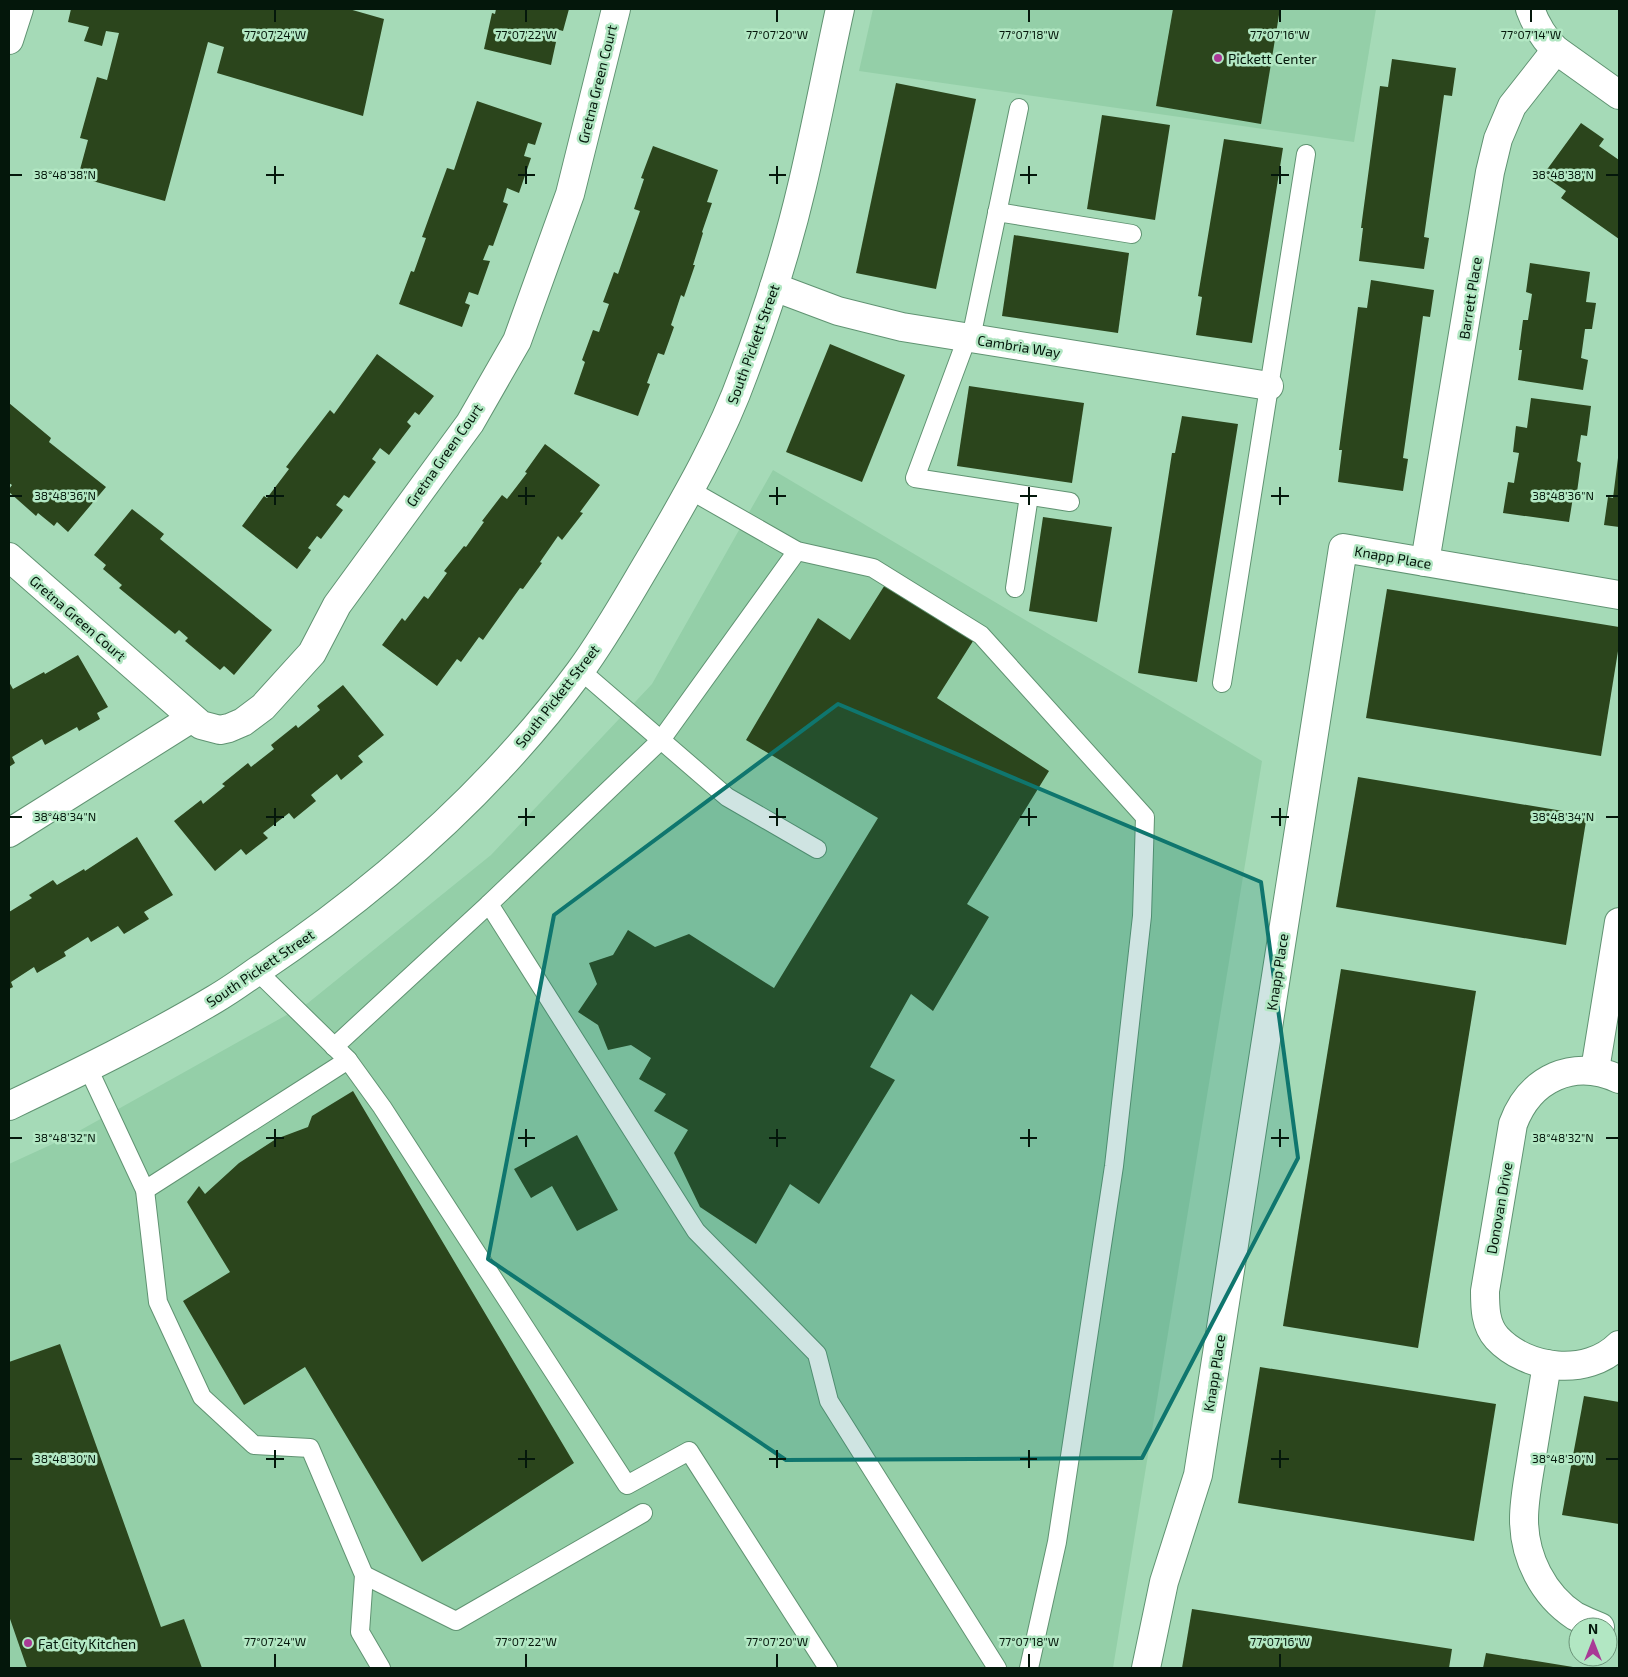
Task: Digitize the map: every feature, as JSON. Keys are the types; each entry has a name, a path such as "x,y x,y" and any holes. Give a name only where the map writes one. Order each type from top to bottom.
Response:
{"street":[{"path":"9,40 19,9"},
{"name":"Gretna Green Court","path":"9,557 201,725 220,730 229,728 243,722 263,707 312,653 337,605 470,423 517,341 570,194 616,9"},
{"name":"South Pickett Street","path":"9,1106 116,1055 216,999 296,945 374,885 434,833 486,781 544,716 580,670 614,620 690,490 734,398 774,287 802,187 840,9"},
{"path":"1530,9 1537,26 1556,50 1619,94"},
{"name":"Barrett Place","path":"1425,562 1490,172 1498,139 1512,106 1556,50"},
{"name":"Cambria Way","path":"774,287 838,311 902,327 1269,386"},
{"name":"Knapp Place","path":"1146,1668 1164,1582 1198,1475 1343,548 1619,595"},
{"path":"9,833 192,718"},
{"name":"Donovan Drive","path":"1619,922 1607,1074 1576,1070 1556,1075 1531,1093 1517,1113 1513,1124 1486,1282 1485,1314 1496,1338 1531,1360 1547,1364 1562,1366 1587,1363 1607,1354 1619,1345"},
{"path":"1547,1364 1527,1489 1524,1519 1526,1545 1534,1567 1545,1586 1562,1605 1578,1617"}],"lane":[{"path":"1018,108 969,338 915,478 1070,502"},
{"path":"1222,683 1306,154"},
{"path":"997,212 1132,234"},
{"path":"690,490 798,551 873,568 981,634 1145,817 1142,916 1114,1166 1057,1542 1029,1668"},
{"path":"1015,588 1029,496"},
{"path":"334,1047 489,904 661,740 798,551"},
{"path":"580,670 727,797 817,850"},
{"path":"489,904 696,1231 817,1354 829,1401 997,1668"},
{"path":"257,971 348,1060 387,1114 626,1485 689,1451 828,1668"},
{"path":"145,1190 348,1060"},
{"path":"88,1068 145,1190 158,1302 202,1397 254,1445 310,1448 364,1575 360,1632 380,1668"},
{"path":"364,1575 456,1622 643,1513"}],"highlighted area":[{"path":"838,704 1261,882 1298,1158 1142,1458 786,1460 488,1259 554,915"}],"shaded area":[{"path":"873,9 1376,9 1354,142 859,71"},
{"path":"773,470 1262,761 1113,1668 9,1668 9,1164 70,1136 308,1003 491,855 652,684"}],"building":[{"path":"71,9 349,9 384,19 363,116 217,73 224,47 208,42 165,201 78,177 88,140 80,138 97,77 107,80 119,33 106,31 102,46 84,41 89,27 68,22"},
{"path":"496,9 569,9 563,31 556,29 553,41 556,42 551,65 484,49 492,13 495,14"},
{"name":"Pickett Center","path":"1173,9 1280,9 1261,124 1156,106"},
{"path":"1392,59 1456,68 1452,96 1444,95 1424,237 1429,238 1424,269 1359,261 1363,228 1361,228 1380,86 1388,87"},
{"path":"896,83 976,99 936,289 856,273"},
{"path":"477,101 542,123 535,145 528,143 524,156 531,158 519,193 507,188 503,202 508,204 493,246 489,245 483,260 490,261 478,295 469,292 465,303 470,305 462,327 399,304 411,271 414,272 426,238 422,237 447,168 454,170"},
{"path":"1102,115 1170,125 1155,220 1087,209"},
{"path":"1581,123 1604,139 1599,146 1619,160 1619,239 1561,198 1566,191 1543,175"},
{"path":"1224,139 1283,148 1252,343 1196,335 1202,297 1198,296"},
{"path":"653,146 718,170 707,202 712,203 693,265 695,265 684,297 681,295 671,325 674,327 664,355 658,353 647,383 650,384 638,416 574,394 585,362 582,360 593,330 599,332 609,304 603,302 614,272 618,274 640,211 634,209 644,179 641,178"},
{"path":"1014,235 1129,253 1118,333 1002,316"},
{"path":"1530,263 1590,272 1586,302 1596,303 1592,329 1585,329 1581,358 1588,360 1583,390 1518,380 1523,320 1528,320 1532,294 1526,292"},
{"path":"1371,280 1434,290 1430,317 1423,316 1403,458 1408,459 1403,491 1338,482 1342,450 1339,450 1358,307 1367,308"},
{"path":"830,344 905,375 862,482 786,452"},
{"path":"377,354 434,396 419,415 415,412 407,422 411,426 389,455 380,448 372,459 376,462 349,498 344,495 336,505 343,510 321,539 317,536 308,548 311,550 297,569 242,526 264,496 267,498 289,469 286,467 330,410 334,414"},
{"path":"969,386 1084,403 1072,483 957,466"},
{"path":"1531,398 1591,406 1587,436 1581,435 1577,461 1581,463 1577,492 1574,491 1569,522 1503,513 1508,482 1514,483 1519,453 1513,452 1516,426 1527,428"},
{"path":"9,403 51,438 49,442 106,487 68,532 57,522 54,526 38,513 36,516 9,492 12,485 9,483"},
{"path":"1182,416 1238,424 1197,682 1138,673 1172,453 1175,453"},
{"path":"545,444 600,485 580,512 583,513 562,540 558,536 540,562 542,563 523,589 520,588 483,640 479,637 461,662 457,659 437,686 382,645 402,618 405,621 424,596 428,599 447,573 444,571 464,546 466,547 484,522 482,521 502,495 507,499 527,473 525,472"},
{"path":"1618,458 1619,527 1604,525 1608,497 1613,498"},
{"path":"132,509 164,534 160,539 272,630 234,675 224,666 220,670 185,641 188,638 179,630 175,634 119,588 122,585 103,569 106,565 94,555"},
{"path":"1043,517 1112,527 1097,622 1029,611"},
{"path":"888,580 975,638 937,698 1049,771 967,904 989,917 933,1011 911,994 870,1067 895,1080 819,1204 790,1184 756,1244 700,1207 674,1153 688,1130 654,1111 666,1094 639,1079 651,1058 631,1045 608,1050 598,1025 578,1012 597,984 589,963 613,955 628,930 655,947 689,934 774,988 878,818 746,740 818,618 850,640"},
{"path":"1387,589 1619,627 1619,645 1601,756 1366,718"},
{"path":"78,655 108,707 97,713 100,719 79,731 77,727 45,745 42,739 12,757 15,763 9,767 9,682 13,689 44,672 45,674"},
{"path":"343,685 384,735 358,756 363,762 341,780 337,774 311,795 316,801 294,819 289,813 263,833 268,838 246,855 241,849 215,871 174,821 201,800 203,804 225,786 222,784 248,763 251,767 274,749 271,745 296,725 298,728 320,710 317,706"},
{"path":"1358,777 1587,815 1566,945 1336,907"},
{"path":"137,837 173,895 144,912 149,919 124,934 118,926 91,942 88,937 64,952 66,956 37,973 34,967 11,982 13,987 9,989 9,912 32,898 29,895 53,880 57,885 84,869 85,871"},
{"path":"1341,969 1476,991 1418,1348 1283,1326"},
{"path":"353,1091 574,1463 422,1562 305,1367 244,1405 183,1301 230,1272 187,1202 199,1186 205,1194 239,1163 276,1139 308,1127 312,1116"},
{"path":"577,1135 618,1210 577,1231 552,1186 531,1198 514,1169"},
{"path":"60,1344 161,1627 184,1619 202,1668 27,1668 9,1616 9,1362"},
{"path":"1260,1367 1496,1404 1474,1541 1238,1503"},
{"path":"1584,1396 1619,1402 1619,1524 1562,1515"},
{"path":"1192,1609 1452,1649 1449,1668 1182,1668"},
{"path":"1486,1653 1573,1667 1573,1668 1483,1668"}],"place":[{"name":"Pickett Center","path":"1218,58"},
{"name":"Fat City Kitchen","path":"28,1643"}]}
